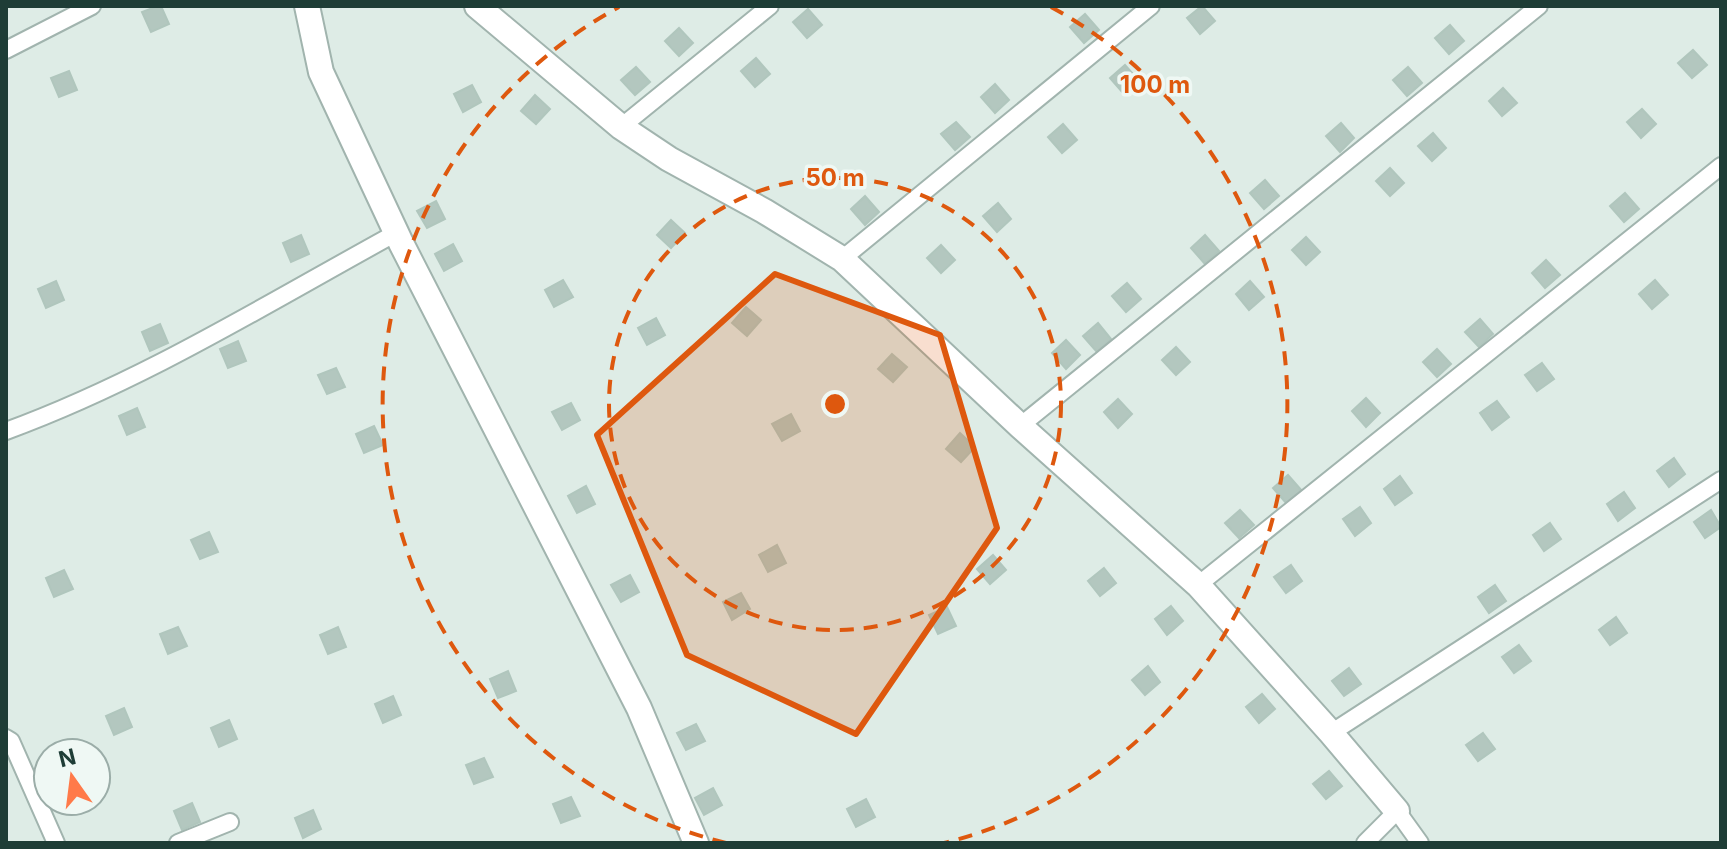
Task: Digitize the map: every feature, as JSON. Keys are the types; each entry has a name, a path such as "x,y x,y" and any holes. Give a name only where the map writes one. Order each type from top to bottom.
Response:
{"street":[{"path":"307,6 321,72 396,233 639,708 696,843"},
{"path":"477,6 621,127 669,159 764,211 842,259 1020,426 1198,585 1397,811"}],"lane":[{"path":"6,50 92,6"},
{"path":"621,127 770,6"},
{"path":"842,259 1151,6"},
{"path":"1020,426 1539,6"},
{"path":"1198,585 1721,166"},
{"path":"6,431 64,410 139,374 396,233"},
{"path":"1331,733 1721,480"},
{"path":"6,738 11,741 56,843"},
{"path":"1365,843 1397,811 1420,843"},
{"path":"178,843 230,822"}],"highlighted area":[{"path":"775,274 940,335 997,528 856,734 687,655 597,435"}],"building":[{"path":"161,6 169,24 151,32 142,12"},
{"path":"1202,6 1215,21 1200,34 1187,18"},
{"path":"808,9 822,25 807,38 793,22"},
{"path":"1085,14 1099,30 1084,43 1070,27"},
{"path":"1450,25 1464,41 1449,54 1435,38"},
{"path":"679,28 693,43 679,56 665,41"},
{"path":"1693,50 1707,65 1692,78 1678,63"},
{"path":"756,58 770,74 755,87 741,71"},
{"path":"1125,65 1139,81 1124,94 1110,78"},
{"path":"636,67 650,82 635,95 621,80"},
{"path":"1408,67 1422,83 1407,96 1393,80"},
{"path":"69,71 77,90 59,97 51,78"},
{"path":"995,84 1009,100 995,113 981,97"},
{"path":"472,85 481,102 463,112 454,94"},
{"path":"1503,88 1517,103 1502,116 1489,101"},
{"path":"535,95 550,109 536,124 521,111"},
{"path":"1642,109 1656,124 1641,138 1627,122"},
{"path":"956,122 970,137 955,150 941,134"},
{"path":"1341,123 1354,138 1340,152 1326,136"},
{"path":"1063,124 1077,140 1062,153 1048,137"},
{"path":"1433,133 1446,148 1432,161 1418,146"},
{"path":"1390,168 1404,183 1390,196 1376,181"},
{"path":"1265,180 1279,196 1264,209 1250,193"},
{"path":"1625,193 1639,209 1624,222 1610,206"},
{"path":"865,196 879,212 865,225 851,209"},
{"path":"436,201 445,219 427,228 417,211"},
{"path":"998,203 1011,219 997,232 983,216"},
{"path":"671,220 685,233 671,248 657,235"},
{"path":"301,235 309,254 291,262 283,243"},
{"path":"1205,235 1219,251 1205,264 1191,248"},
{"path":"1306,237 1320,252 1306,265 1292,250"},
{"path":"453,244 462,261 444,271 435,254"},
{"path":"941,245 955,260 941,273 927,258"},
{"path":"1546,260 1560,275 1545,288 1532,273"},
{"path":"563,280 573,297 554,307 545,290"},
{"path":"1655,280 1668,295 1652,309 1639,294"},
{"path":"56,281 64,300 46,308 38,289"},
{"path":"1250,281 1264,297 1249,310 1236,294"},
{"path":"1127,283 1141,299 1126,312 1112,296"},
{"path":"746,307 761,320 747,336 732,323"},
{"path":"656,318 665,335 647,345 638,328"},
{"path":"1480,319 1493,334 1479,347 1465,332"},
{"path":"1098,323 1111,339 1097,352 1083,336"},
{"path":"160,324 168,343 150,351 142,332"},
{"path":"1066,340 1080,355 1066,369 1052,353"},
{"path":"238,341 246,361 228,368 220,349"},
{"path":"1176,347 1190,362 1176,375 1162,360"},
{"path":"1437,349 1451,364 1437,377 1423,362"},
{"path":"892,354 907,367 893,382 878,369"},
{"path":"1542,363 1554,379 1537,391 1525,375"},
{"path":"336,368 345,387 327,394 318,375"},
{"path":"1366,398 1380,413 1366,427 1352,411"},
{"path":"1118,399 1132,414 1118,428 1104,412"},
{"path":"1497,401 1509,417 1492,430 1480,413"},
{"path":"571,403 580,420 562,430 552,412"},
{"path":"137,408 145,427 127,435 119,416"},
{"path":"791,414 800,431 782,441 772,424"},
{"path":"374,426 383,445 364,453 356,434"},
{"path":"960,433 975,447 961,462 946,449"},
{"path":"1674,458 1685,474 1669,487 1657,471"},
{"path":"1288,475 1302,491 1287,504 1273,488"},
{"path":"1400,476 1412,493 1395,505 1384,489"},
{"path":"586,486 595,504 577,513 568,496"},
{"path":"1624,492 1635,508 1618,521 1607,504"},
{"path":"1360,507 1371,523 1355,536 1343,519"},
{"path":"1240,510 1254,525 1239,538 1225,523"},
{"path":"1711,510 1721,527 1705,538 1694,522"},
{"path":"1550,523 1561,539 1544,551 1533,535"},
{"path":"209,532 218,552 200,559 191,540"},
{"path":"777,545 786,563 768,572 759,555"},
{"path":"993,555 1006,570 990,584 977,569"},
{"path":"1291,565 1302,581 1286,593 1274,577"},
{"path":"1104,568 1116,583 1100,596 1088,581"},
{"path":"64,570 73,589 54,597 46,578"},
{"path":"630,575 639,592 621,602 611,585"},
{"path":"1495,585 1506,601 1489,613 1478,597"},
{"path":"741,593 750,609 732,620 723,602"},
{"path":"1171,606 1183,621 1167,635 1155,619"},
{"path":"947,607 956,626 938,634 929,615"},
{"path":"1616,617 1627,633 1610,645 1599,630"},
{"path":"178,627 187,646 168,654 160,634"},
{"path":"338,627 346,647 328,654 320,635"},
{"path":"1519,645 1531,661 1514,673 1502,657"},
{"path":"1148,666 1160,682 1145,695 1132,680"},
{"path":"1349,668 1361,684 1344,696 1332,681"},
{"path":"508,671 516,691 498,698 490,679"},
{"path":"1262,694 1275,709 1259,723 1246,707"},
{"path":"393,696 401,715 383,723 375,704"},
{"path":"124,708 132,727 114,735 106,716"},
{"path":"229,720 237,739 219,747 211,728"},
{"path":"696,724 705,741 686,750 677,733"},
{"path":"1483,733 1495,749 1478,761 1466,745"},
{"path":"484,758 493,777 474,784 466,765"},
{"path":"1329,771 1342,786 1326,799 1313,784"},
{"path":"713,788 722,805 704,815 695,798"},
{"path":"571,797 580,816 561,823 553,804"},
{"path":"866,799 875,817 856,827 847,809"},
{"path":"192,803 200,822 182,830 174,811"},
{"path":"313,810 321,829 303,838 295,818"}]}
